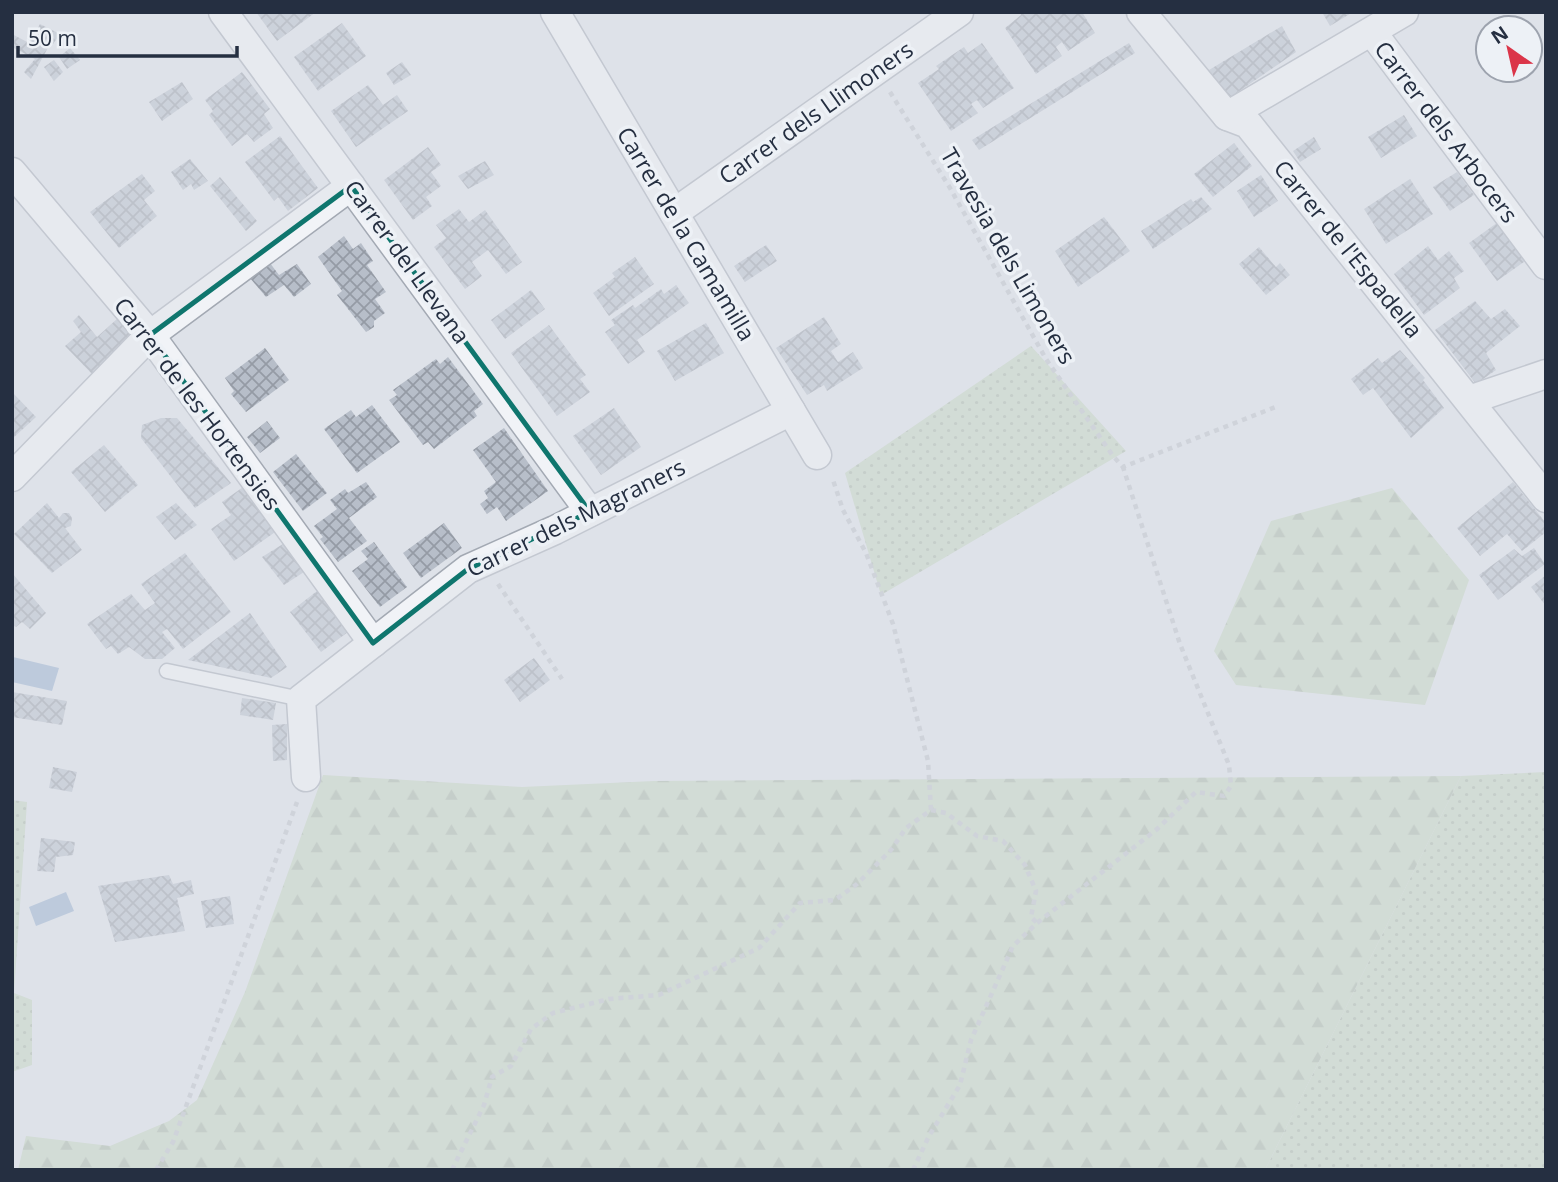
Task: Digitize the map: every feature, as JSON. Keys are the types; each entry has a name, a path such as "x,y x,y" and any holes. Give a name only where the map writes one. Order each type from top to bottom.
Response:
{"street":[{"name":"Carrer del Llevana","path":"223,12 590,512"},
{"name":"Carrer de la Camamilla","path":"555,12 817,455"},
{"name":"Carrer dels Llimoners","path":"674,213 959,12"},
{"name":"Carrer de l'Espadella","path":"1141,12 1227,116 1248,124 1546,498"},
{"path":"1227,116 1404,12"},
{"name":"Carrer dels Arbocers","path":"1372,33 1546,265"},
{"name":"Carrer de les Hortensies","path":"12,172 150,335 373,643"},
{"path":"12,477 150,335 351,186"},
{"path":"1469,400 1546,374"},
{"name":"Carrer dels Magraners","path":"301,699 468,569 590,512 791,411"},
{"path":"301,699 306,777"}],"lane":[{"path":"167,671 301,699"}],"path":[{"name":"Travesia dels Limoners","path":"877,70 950,188 1046,359 1123,467"},
{"path":"913,1170 929,1136 960,1085 971,1040 1013,946 1037,923 1156,830 1196,792 1224,796 1231,786 1229,765 1180,644 1123,467 1278,405"},
{"path":"817,455 827,462 843,510 866,552 893,624 928,761 931,810"},
{"path":"483,563 562,679"},
{"path":"156,1170 173,1142 306,777"},
{"path":"452,1170 484,1105 492,1077 511,1066 531,1029 553,1013 609,999 659,995 759,948 800,903 835,900 857,884 891,850 905,828 931,810 946,813 977,836 1003,841 1025,865 1036,891 1031,917 1037,923"}],"highlighted area":[{"path":"351,186 590,512 468,569 373,643 150,335"}],"green space":[{"path":"1031,346 1126,451 881,595 845,473"},
{"path":"1392,488 1469,580 1425,705 1236,685 1214,651 1271,521"},
{"path":"1546,772 1546,1170 1265,1170 1461,776"},
{"path":"323,775 522,787 654,781 1461,776 1265,1170 18,1170 26,1136 110,1146 169,1121 197,1100 245,992"},
{"path":"12,800 27,802 14,993 32,1000 32,1065 12,1072"}],"water":[{"path":"13,657 59,668 52,691 12,682"},
{"path":"66,892 74,911 36,926 29,907"}],"building":[{"path":"256,12 316,12 277,41"},
{"path":"1020,12 1082,12 1095,33 1068,51 1062,42 1056,47 1062,56 1036,74 1005,28 1021,15"},
{"path":"1322,12 1353,12 1330,26"},
{"path":"342,23 366,56 318,91 294,57"},
{"path":"40,24 60,34 53,44 51,42 31,79 24,72 35,59 12,47 12,34 29,43"},
{"path":"1282,26 1296,52 1228,99 1209,70"},
{"path":"982,43 1014,88 983,108 977,100 971,104 978,113 951,131 918,83 939,69 936,66 964,47 968,53"},
{"path":"1129,43 1135,53 979,150 972,140"},
{"path":"70,48 80,60 67,69 59,57"},
{"path":"54,60 63,72 54,81 44,67"},
{"path":"402,62 411,75 394,85 386,73"},
{"path":"242,72 270,109 264,114 273,128 254,142 247,134 232,146 209,115 213,111 205,100"},
{"path":"182,82 193,99 162,121 149,102"},
{"path":"368,85 383,105 397,95 408,111 356,147 331,111"},
{"path":"1404,115 1417,136 1381,158 1368,137"},
{"path":"280,136 318,188 288,211 278,197 274,201 245,162"},
{"path":"1314,137 1321,149 1300,162 1293,151"},
{"path":"1234,143 1252,166 1213,197 1194,174"},
{"path":"428,147 441,165 431,172 441,186 426,197 432,206 413,220 384,180"},
{"path":"190,159 208,181 194,190 191,184 183,190 171,172"},
{"path":"485,161 494,175 468,189 458,176"},
{"path":"1457,172 1474,195 1450,211 1433,187"},
{"path":"142,174 155,191 144,200 157,216 119,248 90,212"},
{"path":"1261,175 1278,201 1254,217 1237,191"},
{"path":"220,177 257,221 246,231 210,186"},
{"path":"1410,179 1433,214 1386,244 1364,209"},
{"path":"1201,197 1212,209 1153,249 1141,231 1191,199 1193,202"},
{"path":"459,209 469,222 485,210 522,262 506,274 488,250 472,262 482,276 465,289 434,247 446,238 436,225"},
{"path":"1104,217 1130,251 1078,287 1055,251"},
{"path":"1501,220 1528,259 1497,281 1469,243"},
{"path":"344,236 353,249 361,243 373,261 367,265 386,292 375,299 385,313 374,321 374,327 366,332 337,295 342,291 318,257"},
{"path":"766,245 777,261 745,282 734,266"},
{"path":"1428,246 1438,260 1449,251 1464,271 1454,278 1460,288 1424,315 1394,274"},
{"path":"1259,247 1276,267 1280,263 1290,275 1266,295 1239,264"},
{"path":"635,257 654,284 609,316 593,293 615,277 612,273"},
{"path":"270,263 279,275 297,264 311,284 294,297 284,285 266,297 250,278"},
{"path":"676,285 689,303 637,340 645,352 628,364 605,332 615,325 611,320 633,305 635,308 661,289 664,294"},
{"path":"531,290 545,309 505,339 491,320"},
{"path":"1475,301 1491,319 1505,309 1520,326 1486,353 1496,370 1476,384 1435,330"},
{"path":"79,315 97,337 117,319 132,337 93,375 65,346 81,332 73,321"},
{"path":"824,317 841,344 831,351 838,362 853,352 863,368 827,391 824,385 807,395 776,348"},
{"path":"706,323 724,353 675,381 657,351"},
{"path":"549,325 586,375 580,379 590,392 557,416 511,353"},
{"path":"265,348 289,380 246,412 231,394 234,391 225,378"},
{"path":"1400,350 1425,378 1423,380 1444,408 1411,438 1373,388 1363,395 1351,379 1378,358 1382,363"},
{"path":"448,357 483,404 474,411 477,416 434,449 428,442 423,445 389,400 397,395 393,390 436,359 440,364"},
{"path":"12,392 36,417 12,439"},
{"path":"372,405 400,442 357,473 324,429 351,410 356,417"},
{"path":"614,408 641,447 601,475 573,436"},
{"path":"161,418 177,418 231,483 195,508 141,438 142,425"},
{"path":"267,421 280,438 260,453 247,437"},
{"path":"504,428 548,491 506,521 497,507 487,514 480,504 488,498 484,491 496,482 473,450"},
{"path":"104,445 138,485 105,512 71,472"},
{"path":"296,454 327,493 303,511 273,472"},
{"path":"366,482 377,497 349,518 367,541 338,562 320,539 323,537 314,526 337,509 330,500 345,489 348,493"},
{"path":"1513,482 1546,523 1546,532 1522,551 1507,534 1480,556 1457,528"},
{"path":"246,485 278,530 234,561 211,529 231,515 222,502"},
{"path":"47,503 59,518 63,513 69,513 72,518 71,526 65,528 82,550 52,573 14,534"},
{"path":"176,503 197,525 175,540 156,517"},
{"path":"444,523 462,548 421,578 403,553"},
{"path":"374,542 407,587 380,607 352,571 368,559 361,551"},
{"path":"283,544 304,572 284,585 262,557"},
{"path":"1534,548 1545,564 1498,600 1479,575 1514,549 1522,556"},
{"path":"185,553 231,612 183,649 167,629 162,632 175,648 162,659 145,659 129,647 118,654 111,646 106,649 87,624 131,594 145,610 155,603 141,584"},
{"path":"12,573 46,613 30,629 22,622 16,627 12,625"},
{"path":"1546,575 1546,606 1531,587"},
{"path":"317,591 348,632 321,652 290,612"},
{"path":"250,613 287,667 271,678 188,660"},
{"path":"534,658 550,680 520,702 504,680"},
{"path":"12,692 67,701 62,725 12,717"},
{"path":"242,698 276,703 273,720 240,715"},
{"path":"287,724 287,760 273,761 272,725"},
{"path":"53,767 77,772 72,792 49,788"},
{"path":"41,838 75,842 73,855 56,857 54,872 37,871"},
{"path":"169,875 173,884 191,880 194,894 177,898 185,931 115,942 98,886"},
{"path":"230,896 234,924 206,928 201,901"}]}
